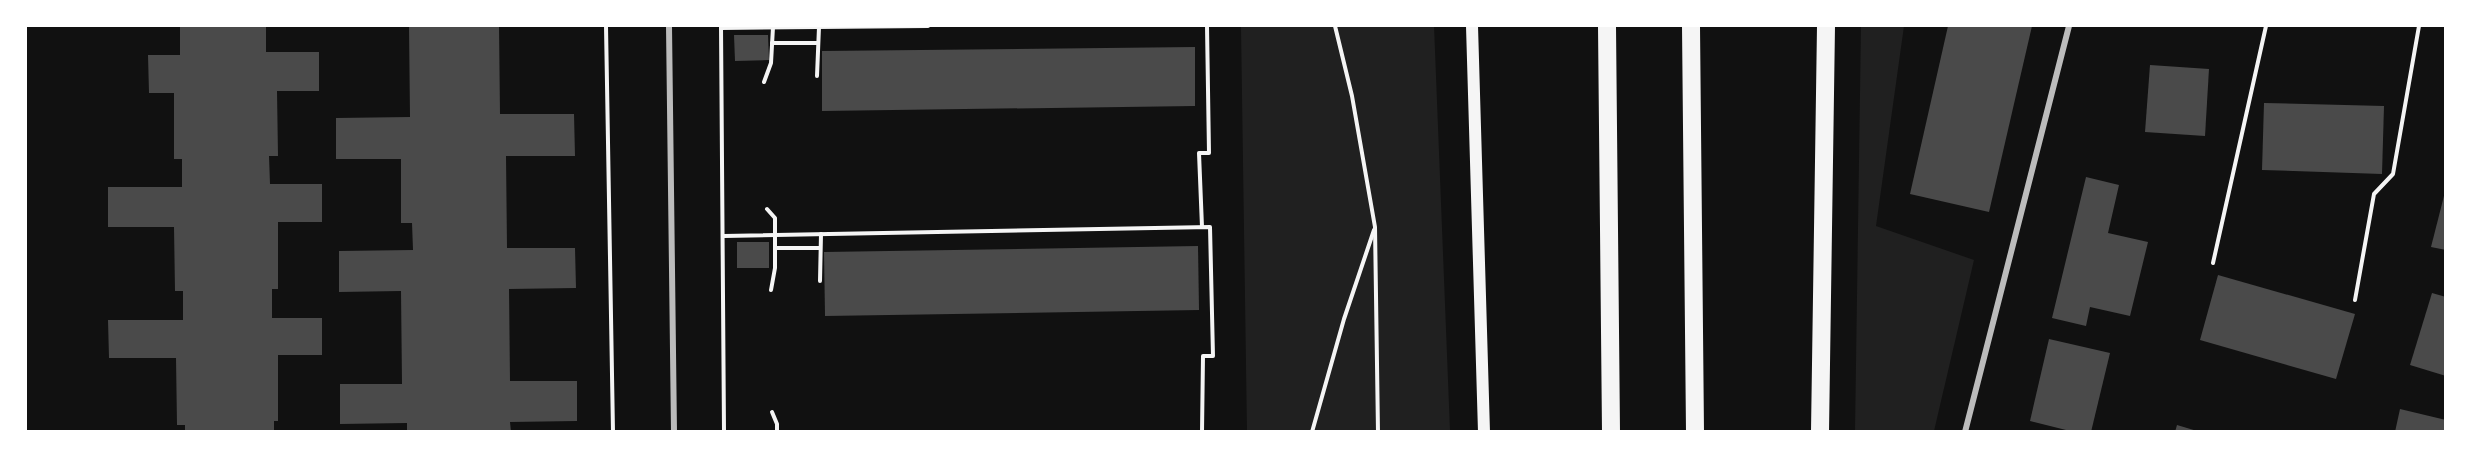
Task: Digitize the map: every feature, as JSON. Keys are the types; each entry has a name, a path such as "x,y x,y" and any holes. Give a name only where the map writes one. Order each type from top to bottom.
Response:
{"highway":[{"path":"1607,26 1611,432"},
{"path":"1691,26 1695,432"},
{"path":"1820,432 1826,26"}],"main road":[{"path":"1472,26 1484,432"}],"street":[{"path":"669,26 674,432"},
{"path":"1965,432 2069,26"}],"path":[{"path":"606,26 613,432"},
{"path":"724,432 721,27 928,26"},
{"path":"1202,227 1199,153 1209,153 1207,26"},
{"path":"1335,26 1352,96 1376,227 1378,432"},
{"path":"2213,263 2266,26"},
{"path":"2355,300 2374,194 2392,174 2419,26"},
{"path":"764,82 771,63 773,27"},
{"path":"817,76 819,27"},
{"path":"772,43 817,43"},
{"path":"767,209 775,218 771,290"},
{"path":"724,236 1210,227 1213,356 1203,356 1202,432"},
{"path":"1312,432 1344,319 1376,227"},
{"path":"820,281 821,234"},
{"path":"775,248 819,248"},
{"path":"772,412 777,424 777,432"}],"shaded area":[{"path":"1241,26 1434,26 1450,431 1247,431"},
{"path":"1861,26 1904,26 1876,226 1974,260 1934,431 1855,431"}],"building":[{"path":"180,26 266,26 266,52 319,52 319,91 277,91 278,156 269,156 270,184 322,184 322,222 278,222 278,289 272,289 272,318 322,318 322,355 278,355 278,421 274,421 274,432 185,432 185,425 177,425 176,358 109,358 108,320 183,320 183,291 175,291 174,227 108,227 108,187 182,187 182,159 174,159 174,93 149,93 148,55 180,55"},
{"path":"409,26 499,26 500,114 574,114 575,156 506,156 507,248 575,248 576,288 509,289 510,381 577,381 577,421 510,422 511,432 407,432 407,423 340,424 340,384 402,384 401,291 339,292 339,251 413,250 412,223 401,223 401,159 336,159 336,118 410,117"},
{"path":"1948,26 2032,26 1989,212 1910,194"},
{"path":"734,35 768,35 769,60 735,61"},
{"path":"1195,47 1195,106 822,111 822,51"},
{"path":"2150,65 2209,69 2205,136 2145,132"},
{"path":"2264,103 2384,106 2382,174 2262,170"},
{"path":"2086,177 2119,185 2108,233 2148,242 2130,316 2090,307 2086,326 2052,318"},
{"path":"2446,188 2446,250 2431,247"},
{"path":"737,242 769,242 769,268 737,268"},
{"path":"1198,246 1199,310 825,316 824,252"},
{"path":"2218,275 2355,314 2336,379 2200,340"},
{"path":"2432,293 2446,297 2446,376 2410,365"},
{"path":"2049,339 2110,353 2091,432 2074,432 2030,421"},
{"path":"2400,409 2446,420 2446,432 2395,432"},
{"path":"2177,425 2197,431 2197,432 2175,432"}]}
